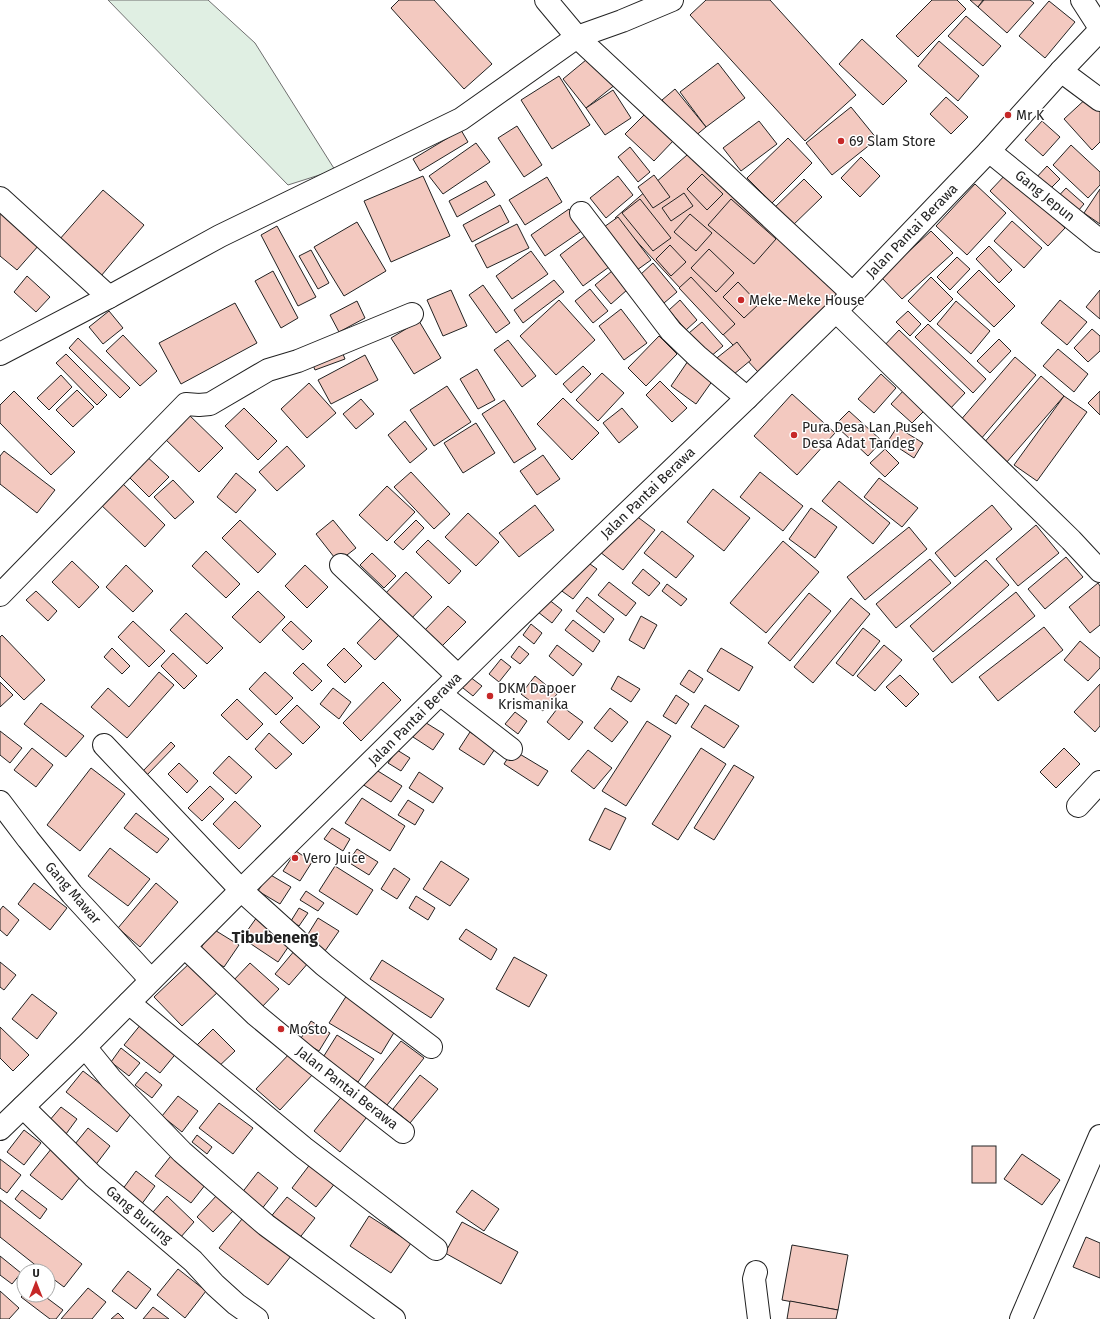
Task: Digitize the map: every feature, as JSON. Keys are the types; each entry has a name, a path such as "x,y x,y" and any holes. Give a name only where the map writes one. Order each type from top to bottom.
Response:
{"street":[{"path":"546,0 576,37 852,292"},
{"path":"0,354 109,297 220,236 462,119 576,37 622,22 672,0"},
{"path":"1082,0 1100,29"},
{"name":"Jalan Pantai Berawa","path":"0,1129 85,1048 241,890 518,617 836,311 852,292 990,151 1100,29"},
{"path":"1061,71 1100,100"},
{"name":"Gang Jepun","path":"990,151 1100,241"},
{"path":"0,198 109,297"},
{"path":"581,213 671,331 697,356 747,398"},
{"path":"836,311 1071,540 1100,571"},
{"path":"0,596 186,404 210,404 268,370 298,362 412,314"},
{"path":"341,564 458,676"},
{"path":"440,694 511,749"},
{"path":"104,745 241,890 330,969 431,1048"},
{"path":"1078,806 1100,782"},
{"name":"Gang Mawar","path":"0,802 72,894 151,980"},
{"name":"Jalan Pantai Berawa","path":"185,947 256,1015 308,1058 404,1132"},
{"path":"129,1003 304,1148 436,1249"},
{"path":"85,1048 111,1079 182,1152 266,1225 394,1319"},
{"name":"Gang Burung","path":"23,1107 93,1176 193,1261 215,1285 236,1304 257,1319"},
{"path":"1021,1319 1100,1136"},
{"path":"756,1272 754,1279 759,1319"}],"green space":[{"path":"108,0 208,0 255,43 335,170 288,185"}],"building":[{"path":"399,0 434,0 492,64 464,89 391,8"},
{"path":"706,0 770,0 856,95 805,141 690,15"},
{"path":"932,0 957,0 966,9 918,57 896,36"},
{"path":"970,0 983,0 978,7"},
{"path":"984,0 1030,0 1034,3 1007,33 978,7"},
{"path":"1049,1 1075,22 1045,58 1019,36"},
{"path":"966,16 1001,46 983,66 948,36"},
{"path":"862,39 907,81 883,105 839,64"},
{"path":"939,41 979,76 958,101 918,66"},
{"path":"592,55 616,84 586,108 563,79"},
{"path":"718,63 745,98 706,127 680,92"},
{"path":"559,76 590,125 552,149 521,100"},
{"path":"675,89 706,127 694,137 662,100"},
{"path":"613,90 631,118 605,135 586,108"},
{"path":"1090,95 1100,105 1100,142 1092,150 1064,119"},
{"path":"946,97 968,117 951,134 930,114"},
{"name":"69 Slam Store","path":"851,107 877,139 832,175 806,143"},
{"path":"646,113 674,140 654,161 625,134"},
{"path":"759,121 777,144 741,171 723,148"},
{"path":"1042,121 1060,137 1043,156 1025,140"},
{"path":"517,126 542,165 524,177 498,138"},
{"path":"461,130 468,142 420,171 413,159"},
{"path":"788,138 812,163 772,203 747,178"},
{"path":"476,143 490,162 443,194 429,176"},
{"path":"1071,145 1100,172 1100,185 1088,198 1053,165"},
{"path":"630,147 650,172 638,182 618,157"},
{"path":"695,148 845,300 758,372 615,218"},
{"path":"861,157 880,176 860,197 841,178"},
{"path":"1047,166 1060,179 1047,192 1035,179"},
{"path":"1007,173 1065,228 1048,246 990,191"},
{"path":"702,174 723,194 707,210 687,189"},
{"path":"654,175 670,197 653,208 638,187"},
{"path":"423,176 450,236 391,262 364,201"},
{"path":"618,176 633,195 606,218 590,198"},
{"path":"547,177 562,202 525,225 509,200"},
{"path":"804,179 822,197 790,228 772,210"},
{"path":"486,181 495,195 457,217 449,201"},
{"path":"975,184 1006,213 967,255 936,226"},
{"path":"1066,188 1084,204 1072,218 1054,201"},
{"path":"1100,189 1100,224 1084,213"},
{"path":"103,190 144,225 101,276 59,240"},
{"path":"684,193 693,206 671,221 662,208"},
{"path":"640,199 671,238 653,251 622,213"},
{"path":"731,199 776,239 754,264 708,225"},
{"path":"500,205 509,222 472,242 463,225"},
{"path":"569,209 583,230 545,256 531,235"},
{"path":"0,212 39,245 17,270 0,256"},
{"path":"690,214 712,233 696,251 674,232"},
{"path":"618,217 651,260 637,270 604,227"},
{"path":"1012,221 1042,248 1024,268 994,241"},
{"path":"357,222 386,271 344,296 314,247"},
{"path":"517,224 529,248 487,268 475,245"},
{"path":"277,226 316,297 298,306 261,235"},
{"path":"931,231 953,253 902,299 881,277"},
{"path":"585,236 609,267 583,286 560,255"},
{"path":"670,245 686,262 671,276 656,259"},
{"path":"989,246 1012,270 999,283 976,259"},
{"path":"709,249 734,273 716,292 691,268"},
{"path":"311,250 329,283 318,289 299,256"},
{"path":"531,251 548,274 512,299 496,276"},
{"path":"957,257 970,269 950,290 937,277"},
{"path":"653,263 677,292 664,303 640,275"},
{"path":"979,270 1015,306 994,327 957,292"},
{"path":"273,271 298,318 281,328 255,281"},
{"path":"612,271 627,290 611,304 595,285"},
{"path":"27,276 50,297 36,312 14,292"},
{"path":"691,277 735,324 723,335 679,288"},
{"path":"931,277 953,299 930,322 908,301"},
{"path":"554,280 564,292 523,323 514,310"},
{"name":"Meke-Meke House","path":"738,282 759,304 744,318 723,297"},
{"path":"483,285 510,323 496,333 469,295"},
{"path":"590,289 608,311 593,323 575,301"},
{"path":"451,290 467,326 443,336 427,300"},
{"path":"1100,290 1100,319 1086,307"},
{"path":"559,300 595,340 556,375 520,336"},
{"path":"680,300 697,320 686,330 669,310"},
{"path":"1060,300 1087,322 1067,345 1041,323"},
{"path":"357,301 365,318 339,332 330,315"},
{"path":"956,301 990,331 971,354 937,324"},
{"path":"235,303 257,343 181,384 159,343"},
{"path":"621,309 647,343 624,360 599,326"},
{"path":"109,311 123,328 103,344 89,327"},
{"path":"908,311 921,324 910,336 896,322"},
{"path":"419,321 441,358 414,374 391,338"},
{"path":"702,322 723,346 710,357 689,333"},
{"path":"928,324 986,379 973,393 915,337"},
{"path":"1092,329 1100,336 1100,351 1088,362 1074,348"},
{"path":"899,330 965,393 948,411 882,348"},
{"path":"123,335 157,371 140,386 106,351"},
{"path":"659,336 677,354 646,386 628,368"},
{"path":"78,338 130,388 120,398 69,348"},
{"path":"999,339 1011,351 990,373 977,361"},
{"path":"508,340 536,376 522,387 494,350"},
{"path":"737,342 751,360 728,379 713,361"},
{"path":"341,349 345,359 315,370 311,360"},
{"path":"1058,349 1088,374 1074,392 1043,366"},
{"path":"66,354 107,395 97,405 56,363"},
{"path":"365,355 378,380 331,404 318,380"},
{"path":"1015,357 1036,375 980,440 959,422"},
{"path":"688,361 713,380 696,404 671,386"},
{"path":"583,366 591,374 571,393 563,384"},
{"path":"477,369 495,400 478,409 460,379"},
{"path":"602,373 624,393 598,421 576,400"},
{"path":"881,374 896,388 874,413 858,399"},
{"path":"61,375 72,387 49,410 37,398"},
{"path":"1041,376 1064,396 1006,463 983,444"},
{"path":"660,381 687,408 672,422 646,395"},
{"path":"309,383 336,413 307,438 281,409"},
{"path":"447,386 471,422 434,446 410,410"},
{"path":"77,390 94,407 73,427 56,410"},
{"path":"904,390 925,410 912,423 891,404"},
{"path":"14,391 75,452 51,475 0,423 0,405"},
{"path":"1100,391 1100,415 1088,403"},
{"name":"Pura Desa Lan Puseh Desa Adat Tandeg","path":"792,394 835,433 797,475 754,436"},
{"path":"1064,396 1087,412 1037,481 1014,465"},
{"path":"563,398 599,433 572,460 537,424"},
{"path":"361,399 374,414 356,429 343,414"},
{"path":"504,400 536,449 514,463 482,414"},
{"path":"244,408 277,441 258,460 225,426"},
{"path":"622,408 638,427 619,443 603,423"},
{"path":"849,411 882,441 868,456 835,425"},
{"path":"186,412 223,448 199,472 162,436"},
{"path":"405,421 427,449 410,463 388,435"},
{"path":"476,423 495,453 463,473 444,443"},
{"path":"897,427 923,443 914,458 888,441"},
{"path":"287,446 305,466 277,491 259,472"},
{"path":"885,449 899,463 885,477 870,463"},
{"path":"4,451 55,490 37,513 0,484 0,456"},
{"path":"144,454 169,477 149,497 125,473"},
{"path":"543,455 560,479 537,495 520,471"},
{"path":"411,472 450,514 434,529 394,487"},
{"path":"760,472 803,506 783,531 740,497"},
{"path":"236,473 256,490 236,513 217,497"},
{"path":"879,478 918,508 902,527 864,497"},
{"path":"119,480 165,525 145,547 98,502"},
{"path":"173,480 194,502 175,519 154,497"},
{"path":"839,481 890,523 873,544 822,501"},
{"path":"387,486 415,512 387,541 359,515"},
{"path":"713,489 750,518 724,551 687,522"},
{"path":"535,505 554,530 519,557 499,533"},
{"path":"992,505 1012,529 955,577 935,553"},
{"path":"811,508 837,527 815,558 789,539"},
{"path":"631,512 655,530 623,570 600,552"},
{"path":"468,513 499,542 476,566 445,537"},
{"path":"240,520 276,554 258,573 222,538"},
{"path":"333,520 356,548 338,562 316,534"},
{"path":"416,520 424,528 403,550 394,542"},
{"path":"1036,525 1059,553 1018,586 996,559"},
{"path":"909,527 927,549 865,600 847,577"},
{"path":"662,531 694,556 676,578 644,553"},
{"path":"428,540 461,571 449,584 416,552"},
{"path":"783,541 819,572 766,633 730,603"},
{"path":"206,551 240,584 226,598 192,566"},
{"path":"372,553 396,576 384,588 360,565"},
{"path":"1066,557 1083,577 1045,609 1028,589"},
{"path":"583,559 597,569 573,599 559,589"},
{"path":"930,559 951,583 896,628 876,604"},
{"path":"986,560 1009,585 933,652 910,626"},
{"path":"72,561 99,587 79,608 52,582"},
{"path":"126,565 153,591 133,612 106,587"},
{"path":"305,565 328,587 307,608 285,586"},
{"path":"643,569 660,583 649,596 632,583"},
{"path":"406,572 432,597 409,621 383,596"},
{"path":"609,582 636,603 626,616 598,595"},
{"path":"1098,583 1100,586 1100,625 1090,633 1069,607"},
{"path":"667,584 687,599 681,606 662,591"},
{"path":"36,591 57,611 48,621 26,600"},
{"path":"258,591 285,617 260,643 232,617"},
{"path":"1016,592 1035,616 952,683 933,659"},
{"path":"809,593 831,611 790,661 768,643"},
{"path":"587,597 614,619 604,633 576,611"},
{"path":"851,598 870,614 813,683 794,667"},
{"path":"548,599 562,610 552,623 538,612"},
{"path":"448,606 466,622 440,648 423,632"},
{"path":"186,613 223,648 207,664 170,630"},
{"path":"641,616 657,625 644,649 629,640"},
{"path":"381,618 399,635 375,660 357,643"},
{"path":"573,620 600,641 593,652 565,630"},
{"path":"133,621 165,651 149,667 118,637"},
{"path":"291,621 312,641 303,650 282,630"},
{"path":"531,624 542,633 534,644 523,635"},
{"path":"1044,627 1063,650 998,701 979,677"},
{"path":"863,628 880,641 853,676 836,663"},
{"path":"2,635 45,680 24,700 0,676 0,637"},
{"path":"1080,641 1100,658 1100,668 1088,681 1064,660"},
{"path":"557,645 582,664 573,676 549,656"},
{"path":"884,645 902,660 875,691 857,676"},
{"path":"519,646 529,654 520,664 511,657"},
{"path":"112,648 130,666 122,674 104,657"},
{"path":"344,648 362,666 345,683 327,665"},
{"path":"721,648 753,667 739,691 707,671"},
{"path":"173,653 197,676 184,689 161,666"},
{"path":"501,659 511,667 499,682 489,674"},
{"path":"303,663 322,681 312,691 293,673"},
{"path":"689,670 703,679 694,693 680,684"},
{"path":"159,672 174,685 127,738 91,707 108,688 129,707"},
{"path":"265,672 293,698 276,715 249,689"},
{"path":"466,674 482,686 473,696 458,684"},
{"path":"900,675 919,694 906,707 886,687"},
{"path":"535,676 557,694 543,711 521,694"},
{"path":"618,676 640,689 631,702 611,689"},
{"path":"0,682 13,695 0,707"},
{"path":"383,682 401,700 361,741 343,723"},
{"path":"1100,684 1100,726 1095,732 1074,712"},
{"path":"333,688 351,702 339,719 320,704"},
{"path":"676,695 689,704 676,724 663,716"},
{"path":"237,699 263,724 247,740 221,715"},
{"path":"41,703 84,736 66,757 24,724"},
{"path":"297,705 320,727 303,744 280,722"},
{"path":"560,705 583,722 569,740 547,722"},
{"path":"705,705 739,726 724,748 691,727"},
{"path":"610,708 628,722 612,742 594,728"},
{"path":"515,712 527,721 518,734 505,724"},
{"path":"423,721 444,734 433,750 413,737"},
{"path":"647,721 671,736 626,806 602,791"},
{"path":"0,731 22,748 10,763 0,755"},
{"path":"470,732 495,749 484,765 459,749"},
{"path":"269,733 292,754 276,769 255,749"},
{"path":"171,742 175,746 146,776 142,772"},
{"path":"32,748 53,765 36,787 14,770"},
{"path":"701,748 726,764 678,840 652,824"},
{"path":"1064,748 1080,764 1056,788 1040,772"},
{"path":"397,750 410,758 401,771 388,763"},
{"path":"513,750 548,771 538,786 504,764"},
{"path":"588,750 612,768 594,789 571,771"},
{"path":"229,756 252,777 236,794 213,773"},
{"path":"179,763 198,781 187,793 168,774"},
{"path":"734,765 754,777 714,840 694,828"},
{"path":"91,768 125,794 80,851 47,825"},
{"path":"373,768 402,786 391,802 362,784"},
{"path":"419,772 443,788 433,803 409,788"},
{"path":"210,786 224,799 202,821 188,808"},
{"path":"362,798 405,826 390,851 345,823"},
{"path":"408,800 424,810 415,825 398,815"},
{"path":"235,801 261,826 239,849 213,824"},
{"path":"605,808 626,818 610,850 589,840"},
{"path":"136,813 169,839 157,853 124,828"},
{"path":"332,828 350,839 343,851 324,839"},
{"path":"110,848 150,879 128,906 88,876"},
{"path":"357,849 378,862 369,875 348,862"},
{"path":"296,851 312,862 300,881 283,871"},
{"path":"441,861 469,879 450,906 423,889"},
{"path":"335,866 373,890 357,915 319,891"},
{"path":"394,868 410,879 397,899 381,889"},
{"path":"269,874 291,887 280,904 258,891"},
{"path":"34,883 67,908 50,930 18,904"},
{"path":"156,883 178,902 140,947 118,928"},
{"path":"306,891 324,903 318,911 300,900"},
{"path":"416,896 435,908 428,920 409,908"},
{"path":"3,906 19,920 7,936 0,930 0,910"},
{"path":"299,908 308,913 299,926 291,921"},
{"path":"257,917 293,940 278,962 242,938"},
{"path":"318,918 339,931 325,951 305,939"},
{"path":"213,929 239,945 224,967 199,951"},
{"path":"466,929 497,949 491,960 459,939"},
{"path":"295,950 309,962 289,985 275,974"},
{"path":"514,957 547,975 529,1007 496,989"},
{"path":"382,960 444,999 431,1018 370,979"},
{"path":"192,961 220,990 182,1026 154,997"},
{"path":"0,962 16,975 4,990 0,987"},
{"path":"250,963 279,989 261,1008 232,982"},
{"path":"32,994 57,1013 37,1039 12,1019"},
{"path":"347,995 398,1026 381,1054 329,1023"},
{"path":"311,1021 330,1033 319,1051 300,1040"},
{"path":"142,1023 178,1051 160,1073 124,1045"},
{"path":"0,1027 29,1055 13,1071 0,1058"},
{"path":"213,1029 235,1051 216,1069 195,1047"},
{"path":"337,1035 374,1059 358,1082 322,1059"},
{"path":"401,1041 424,1058 387,1105 364,1088"},
{"path":"121,1048 140,1063 129,1076 111,1062"},
{"path":"291,1052 314,1073 280,1110 256,1089"},
{"path":"83,1071 134,1110 117,1132 66,1092"},
{"path":"146,1072 162,1085 152,1098 135,1085"},
{"path":"420,1075 438,1089 410,1123 393,1109"},
{"path":"347,1090 373,1109 340,1152 314,1131"},
{"path":"178,1096 198,1111 182,1132 162,1116"},
{"path":"219,1103 253,1128 233,1154 199,1128"},
{"path":"61,1107 77,1119 66,1134 49,1121"},
{"path":"88,1128 110,1146 94,1167 71,1149"},
{"path":"24,1130 41,1143 24,1165 7,1152"},
{"path":"197,1135 212,1147 207,1154 192,1142"},
{"path":"972,1146 996,1146 996,1183 972,1183"},
{"path":"52,1148 84,1172 62,1200 30,1175"},
{"path":"174,1152 209,1180 191,1203 155,1176"},
{"path":"1022,1154 1060,1180 1042,1205 1004,1179"},
{"path":"0,1159 21,1175 7,1193 0,1188"},
{"path":"311,1163 336,1182 316,1207 292,1188"},
{"path":"136,1171 155,1186 141,1205 122,1190"},
{"path":"258,1172 278,1188 261,1210 241,1194"},
{"path":"22,1190 47,1209 40,1219 15,1199"},
{"path":"472,1190 499,1209 484,1231 456,1212"},
{"path":"217,1195 234,1210 213,1232 197,1217"},
{"path":"167,1196 194,1222 180,1238 153,1212"},
{"path":"287,1197 315,1218 298,1240 269,1219"},
{"path":"0,1200 82,1264 64,1287 56,1281 56,1263 33,1263 0,1237"},
{"path":"369,1216 411,1243 391,1273 350,1246"},
{"path":"242,1219 291,1256 268,1285 219,1248"},
{"path":"462,1222 518,1252 501,1284 445,1253"},
{"path":"1086,1237 1100,1243 1100,1278 1073,1267"},
{"path":"792,1245 848,1255 838,1310 782,1300"},
{"path":"0,1256 16,1269 16,1279 12,1284 0,1275"},
{"path":"178,1269 206,1291 185,1318 157,1295"},
{"path":"128,1271 151,1289 136,1309 112,1291"},
{"path":"88,1288 106,1302 92,1319 61,1319"},
{"path":"0,1291 19,1308 9,1319 0,1319"},
{"path":"790,1301 838,1310 836,1319 787,1319"},
{"path":"29,1303 54,1303 63,1310 56,1319 50,1319"},
{"path":"153,1307 169,1319 143,1319"},
{"path":"118,1313 124,1319 111,1319"}],"place":[{"name":"Mr K","path":"1008,115"},
{"name":"69 Slam Store","path":"841,141"},
{"name":"Meke-Meke House","path":"741,300"},
{"name":"Pura Desa Lan Puseh Desa Adat Tandeg","path":"794,435"},
{"name":"DKM Dapoer Krismanika","path":"490,696"},
{"name":"Vero Juice","path":"295,858"},
{"name":"Mosto","path":"281,1029"}],"district":[{"name":"Tibubeneng","path":"275,937"}]}
